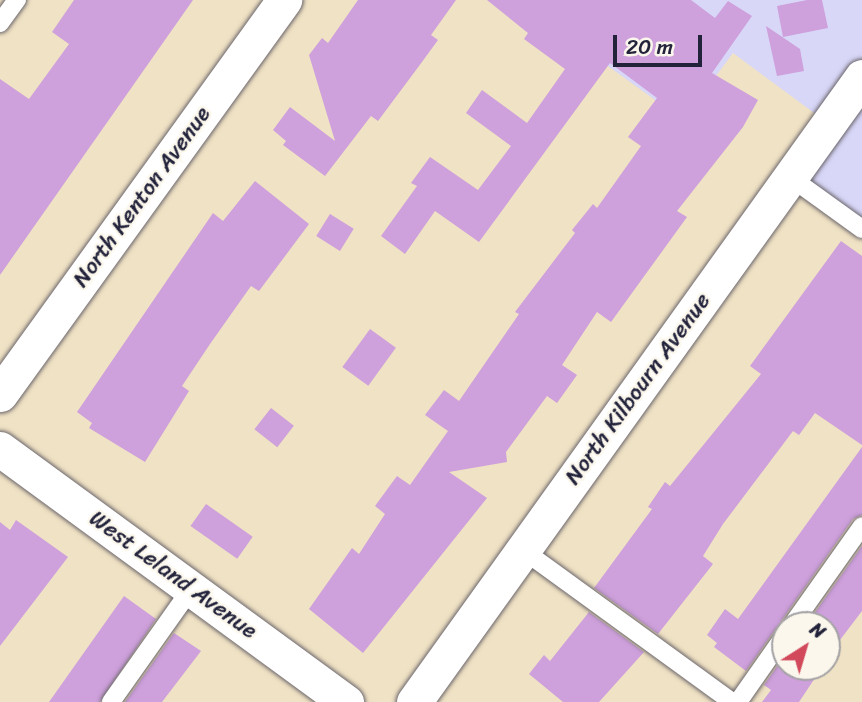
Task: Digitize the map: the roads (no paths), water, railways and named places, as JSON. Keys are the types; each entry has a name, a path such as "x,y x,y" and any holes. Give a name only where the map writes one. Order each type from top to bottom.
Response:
{"street":[{"name":"North Kenton Avenue","path":"0,394 284,0"},
{"name":"North Kilbourn Avenue","path":"414,702 862,77"},
{"name":"West Leland Avenue","path":"0,449 346,702"}],"lane":[{"path":"0,23 17,0"},
{"path":"790,177 862,229"},
{"path":"802,611 862,526"},
{"path":"523,550 732,702"},
{"path":"111,702 191,589"},
{"path":"738,702 771,655"}]}
